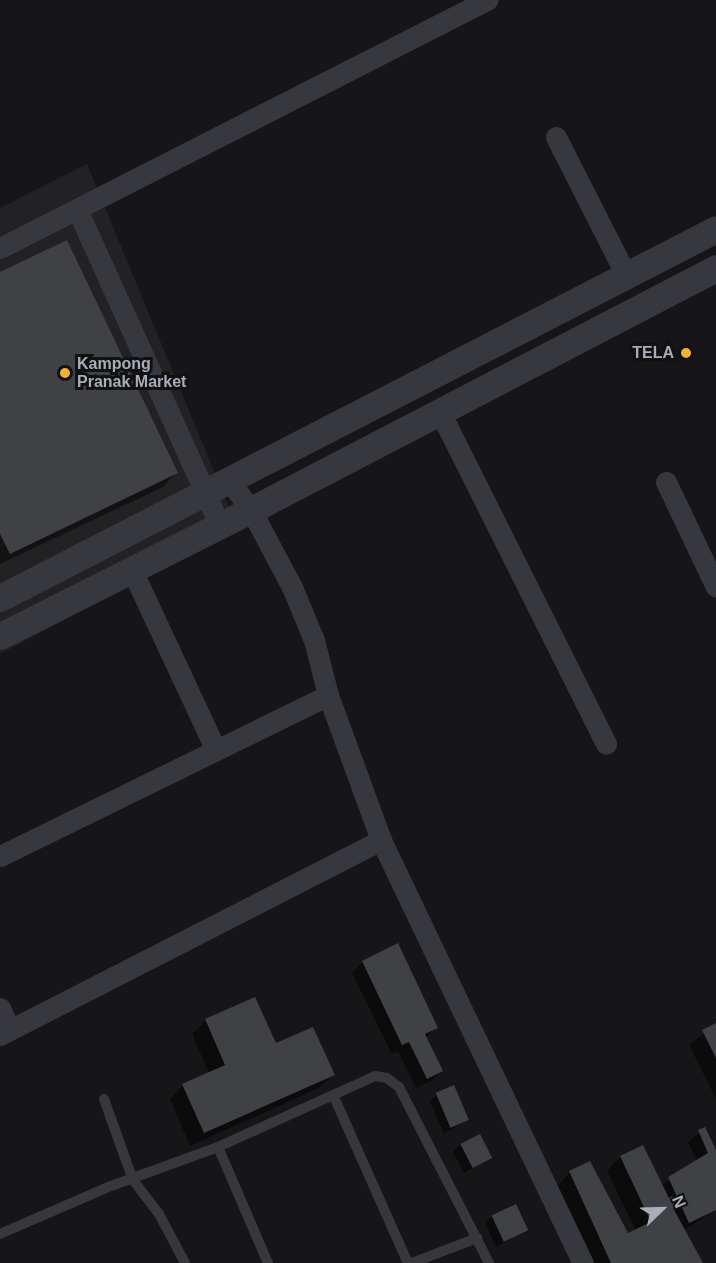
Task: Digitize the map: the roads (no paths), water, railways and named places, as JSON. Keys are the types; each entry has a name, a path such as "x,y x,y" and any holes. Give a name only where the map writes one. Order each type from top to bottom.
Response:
{"street":[{"path":"0,248 486,0"},
{"path":"556,137 626,275"},
{"path":"77,209 219,523"},
{"path":"0,598 716,229"},
{"path":"0,636 219,523 251,510 716,268"},
{"path":"440,412 606,744"},
{"path":"229,480 251,510 292,587 314,640 328,695 381,840 583,1263"},
{"path":"666,482 716,587"},
{"path":"131,568 216,750"},
{"path":"0,856 328,695"},
{"path":"0,1008 5,1032 381,840"}],"lane":[{"path":"0,1234 218,1147 334,1097 375,1076 387,1078 399,1087 489,1263"},
{"path":"334,1097 410,1263 477,1238"},
{"path":"104,1099 133,1180 159,1214 186,1263"},
{"path":"218,1147 268,1263"}],"place":[{"name":"TELA","path":"686,353"},
{"name":"Kampong Pranak Market","path":"65,373"}]}
